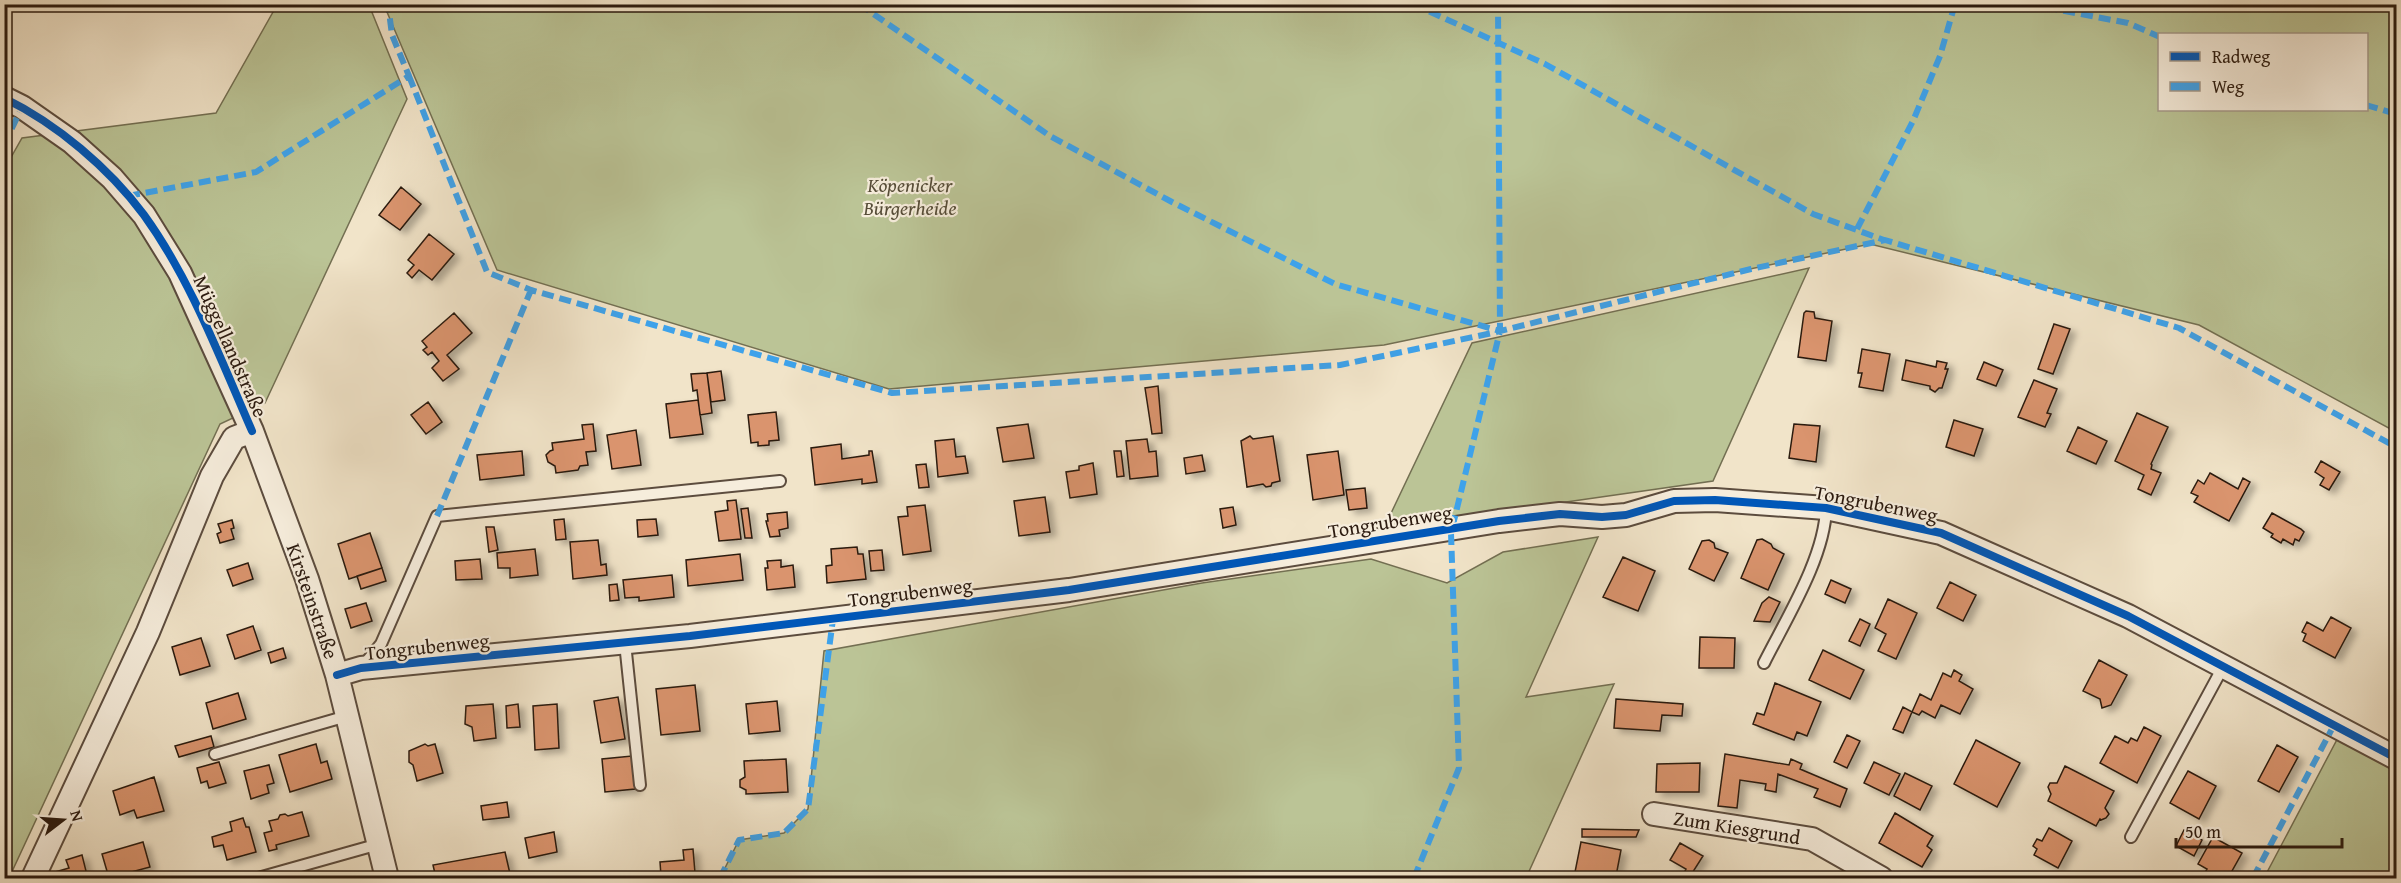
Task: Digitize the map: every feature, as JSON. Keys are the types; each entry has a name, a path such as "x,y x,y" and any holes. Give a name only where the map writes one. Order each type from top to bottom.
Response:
{"street":[{"name":"Müggellandstraße","path":"4,98 22,107 72,142 112,178 144,215 180,273 252,431 234,438 212,476 148,632 33,879"},
{"name":"Kirsteinstraße","path":"252,431 307,579 337,675 387,879"},
{"name":"Tongrubenweg","path":"337,675 361,668 625,643 1069,590 1452,528 1560,514 1602,517 1626,515 1655,506 1690,500 1749,501 1826,508 1930,530 1969,543 2128,616 2397,758"},
{"name":"Zum Kiesgrund","path":"1654,814 1812,839 1881,879"}],"lane":[{"name":"Tongrubenweg","path":"361,668 381,644 437,516 780,481"},
{"name":"Tongrubenweg","path":"1764,663 1804,582 1826,529 1826,508"},
{"path":"625,643 640,785"},
{"path":"2131,837 2223,666"},
{"path":"215,754 347,716"},
{"path":"258,879 379,844"}],"green space":[{"path":"277,5 369,5 407,99 265,403 220,424 9,878 5,878 5,168 22,138 216,113"},
{"name":"Köpenicker Bürgerheide","path":"384,5 2396,5 2396,432 2199,325 1870,244 1384,345 889,389 497,270"},
{"path":"1809,268 1713,481 1384,528 1472,343"},
{"path":"1598,537 1526,697 1614,684 1526,878 720,878 739,840 784,833 808,809 824,651 1202,583 1371,559 1447,583 1503,552"},
{"path":"2341,732 2396,762 2396,878 2264,878"}],"building":[{"path":"401,187 421,204 400,230 379,215"},
{"path":"429,234 454,254 432,280 419,270 412,278 407,273 414,265 408,260"},
{"path":"1806,311 1814,312 1815,318 1832,321 1826,361 1798,357"},
{"path":"454,313 472,333 447,355 459,369 443,381 432,368 439,361 432,352 428,355 423,350 427,347 422,341"},
{"path":"2054,324 2070,329 2053,374 2038,369"},
{"path":"1862,349 1890,354 1883,391 1859,387 1862,373 1858,373"},
{"path":"1906,360 1936,367 1937,361 1947,363 1945,369 1948,369 1942,388 1935,392 1930,389 1930,386 1902,380"},
{"path":"1984,362 2003,370 1996,386 1977,379"},
{"path":"721,371 725,400 711,402 707,373"},
{"path":"707,373 712,413 700,415 697,390 693,391 691,374"},
{"path":"2034,380 2057,389 2047,413 2051,414 2045,427 2018,417"},
{"path":"1158,386 1162,433 1152,434 1145,388"},
{"path":"698,400 703,434 670,438 666,404"},
{"path":"428,402 442,422 426,434 411,415"},
{"path":"776,412 779,440 769,441 769,445 758,446 758,442 751,443 748,415"},
{"path":"2137,413 2168,427 2151,464 2151,469 2161,473 2151,495 2138,489 2144,475 2115,461"},
{"path":"1954,420 1983,429 1974,456 1946,447"},
{"path":"593,424 596,451 586,452 588,465 580,466 578,470 556,473 555,466 548,462 546,455 553,450 552,443 584,439 582,425"},
{"path":"1028,424 1034,458 1003,462 997,428"},
{"path":"1794,424 1820,426 1816,462 1789,458"},
{"path":"2078,427 2107,441 2096,464 2067,451"},
{"path":"636,430 641,465 612,469 607,435"},
{"path":"1250,436 1253,439 1273,436 1280,481 1272,483 1271,486 1266,487 1263,484 1247,487 1241,441"},
{"path":"954,439 956,457 965,456 968,473 938,477 935,441"},
{"path":"1147,439 1149,452 1156,451 1158,476 1130,479 1126,441"},
{"path":"841,444 842,459 869,455 869,451 872,451 877,482 862,484 862,479 815,485 811,448"},
{"path":"522,451 524,475 480,480 477,455"},
{"path":"1114,451 1121,451 1124,476 1117,477"},
{"path":"1338,451 1344,495 1313,500 1307,455"},
{"path":"1202,455 1205,471 1186,474 1184,458"},
{"path":"2321,461 2340,472 2329,490 2320,485 2324,478 2315,472"},
{"path":"1093,463 1097,494 1070,498 1066,472 1079,470 1079,466"},
{"path":"926,464 929,487 919,488 916,465"},
{"path":"2210,473 2238,489 2243,478 2250,482 2229,521 2194,502 2198,496 2191,493 2198,480 2204,484"},
{"path":"1365,488 1367,508 1349,510 1346,490"},
{"path":"1045,497 1050,532 1019,536 1014,501"},
{"path":"736,500 741,539 719,541 715,512 728,510 727,501"},
{"path":"925,505 931,551 903,555 898,517 908,516 907,507"},
{"path":"1233,507 1236,525 1223,528 1220,509"},
{"path":"748,508 752,538 745,538 741,509"},
{"path":"787,512 788,528 779,530 780,536 770,537 766,521 768,521 767,514"},
{"path":"2272,513 2304,532 2299,541 2295,539 2293,545 2283,539 2281,543 2271,537 2273,534 2263,528"},
{"path":"564,519 566,539 556,540 554,520"},
{"path":"656,519 658,535 638,537 637,520"},
{"path":"232,520 234,528 231,529 234,539 220,543 217,534 221,532 218,524"},
{"path":"486,527 494,527 498,550 489,552"},
{"path":"370,533 382,568 349,579 338,544"},
{"path":"1762,539 1784,554 1768,590 1741,578 1757,540"},
{"path":"598,540 601,565 606,564 607,575 573,579 570,542"},
{"path":"1709,540 1714,543 1715,548 1728,553 1714,581 1689,569 1702,541"},
{"path":"857,547 858,554 863,554 866,579 827,583 826,566 832,565 831,549"},
{"path":"535,549 538,575 510,578 510,568 498,568 497,553"},
{"path":"882,550 884,570 871,571 869,551"},
{"path":"740,554 743,580 688,586 686,560"},
{"path":"1623,557 1655,571 1638,611 1603,597"},
{"path":"480,559 482,579 456,580 455,561"},
{"path":"781,560 781,567 793,565 795,587 767,590 765,568 768,568 767,561"},
{"path":"248,563 253,579 233,586 227,570"},
{"path":"382,568 386,581 361,589 357,576"},
{"path":"672,575 674,597 639,601 639,597 625,598 623,580"},
{"path":"1831,580 1851,589 1845,603 1825,594"},
{"path":"1950,582 1976,595 1963,621 1937,608"},
{"path":"617,584 619,600 610,601 609,585"},
{"path":"1769,597 1780,602 1770,622 1754,621 1762,603"},
{"path":"1888,599 1917,613 1896,659 1878,651 1886,634 1875,628"},
{"path":"366,603 372,621 351,628 345,609"},
{"path":"2331,617 2351,628 2335,658 2303,641 2306,634 2302,632 2307,622 2323,631"},
{"path":"1860,619 1870,624 1860,646 1849,641"},
{"path":"253,626 261,650 235,659 227,635"},
{"path":"1700,637 1735,638 1734,668 1699,668"},
{"path":"201,638 210,666 180,675 172,647"},
{"path":"283,648 286,658 271,663 268,653"},
{"path":"1823,650 1864,670 1850,699 1809,680"},
{"path":"2099,660 2127,675 2111,705 2102,708 2100,699 2083,691"},
{"path":"1954,670 1962,675 1959,681 1973,689 1960,714 1941,705 1935,718 1922,711 1919,715 1912,712 1920,694 1931,700 1943,673 1951,677"},
{"path":"1775,683 1821,702 1807,736 1797,732 1794,740 1753,724 1757,713 1764,715"},
{"path":"695,685 700,731 661,735 656,689"},
{"path":"238,693 246,719 213,729 206,703"},
{"path":"618,697 625,739 601,743 594,701"},
{"path":"1616,699 1683,704 1682,716 1662,715 1660,731 1614,728"},
{"path":"777,701 780,731 749,734 746,704"},
{"path":"493,704 496,738 474,741 472,727 465,724 466,706"},
{"path":"518,704 520,727 507,728 506,706"},
{"path":"557,704 559,748 535,750 533,706"},
{"path":"1903,707 1912,712 1903,733 1893,729"},
{"path":"2144,727 2161,736 2137,783 2100,763 2115,736 2128,743 2131,738 2137,741"},
{"path":"1847,735 1860,741 1847,768 1834,762"},
{"path":"211,736 214,747 179,757 175,746"},
{"path":"1976,740 2020,763 1997,807 1954,784"},
{"path":"316,744 321,763 327,761 332,779 290,792 279,755"},
{"path":"425,744 428,746 435,744 443,773 417,781 413,765 409,762 409,751"},
{"path":"2277,745 2298,757 2279,792 2258,781"},
{"path":"1725,754 1789,765 1791,759 1802,764 1800,769 1847,789 1840,807 1814,797 1818,789 1778,774 1776,792 1765,790 1766,784 1740,780 1737,808 1718,806"},
{"path":"632,756 635,789 605,792 602,759"},
{"path":"786,759 788,792 746,794 746,790 740,787 740,780 745,777 744,761"},
{"path":"219,762 226,783 209,788 207,781 201,783 197,768"},
{"path":"1874,762 1900,774 1889,795 1864,783"},
{"path":"1700,763 1699,792 1656,792 1657,764"},
{"path":"269,765 274,783 267,785 269,793 251,799 244,771"},
{"path":"2065,766 2114,791 2105,808 2109,814 2106,818 2100,819 2096,826 2048,801 2051,794 2048,787 2050,783 2057,783"},
{"path":"2188,771 2216,786 2199,819 2170,803"},
{"path":"1905,773 1932,786 1920,810 1894,796"},
{"path":"154,777 164,811 137,818 134,810 120,815 113,791"},
{"path":"507,802 509,817 483,820 481,806"},
{"path":"302,812 309,836 276,845 277,849 269,851 264,833 272,831 269,821 278,819 280,815 288,816"},
{"path":"1895,813 1933,836 1927,846 1932,850 1922,867 1879,843"},
{"path":"243,818 246,827 249,827 256,852 227,860 223,845 214,847 212,837 232,831 230,822"},
{"path":"2049,828 2072,841 2058,868 2034,855 2037,849 2033,846 2037,839 2042,841"},
{"path":"1582,829 1639,830 1636,837 1582,837"},
{"path":"2184,830 2202,840 2194,856 2176,846"},
{"path":"554,832 557,852 529,858 525,838"},
{"path":"2213,837 2242,853 2228,878 2219,875 2217,878 2202,878 2207,869 2198,864"},
{"path":"143,842 150,867 109,878 102,854"},
{"path":"1581,842 1621,850 1616,876 1601,873 1599,878 1574,877"},
{"path":"1680,843 1703,856 1689,878 1683,875 1686,869 1670,860"},
{"path":"693,849 695,873 661,876 660,862 684,860 683,850"},
{"path":"505,852 511,878 436,878 433,865"},
{"path":"82,855 87,875 83,878 57,878 55,872 69,868 66,860"}],"marked path":[{"path":"128,196 256,172 409,76 392,35 388,4"},
{"path":"859,4 1050,136 1172,202 1335,284 1500,331 1751,269 1885,240 2179,328 2396,447"},
{"path":"1413,4 1545,64 1813,214 1884,240"},
{"path":"1414,878 1459,768 1451,533 1500,331 1498,4"},
{"path":"1857,229 1913,121 1940,56 1955,4"},
{"path":"2028,4 2128,23 2158,36"},
{"path":"409,76 487,272 531,290 892,393 1340,365 1497,332"},
{"path":"2368,106 2396,114"},
{"path":"4,145 22,107"},
{"path":"437,516 531,290"},
{"path":"720,878 739,840 784,833 808,809 833,619"},
{"path":"2253,878 2334,725"}],"cycle path":[{"path":"4,98 43,121 81,149 115,181 144,215 161,240 190,293 252,431"},
{"path":"337,675 361,668 690,636 1069,590 1499,521 1560,514 1602,517 1626,515 1674,501 1715,500 1826,508 1941,533 2128,616 2396,758"}]}
